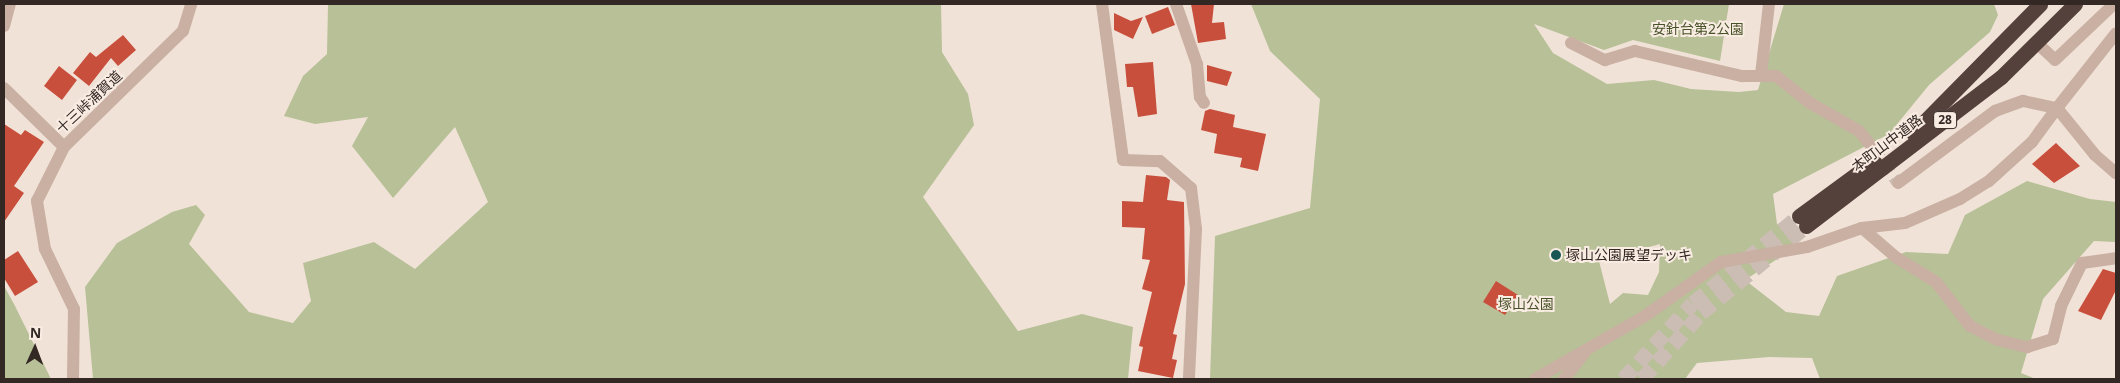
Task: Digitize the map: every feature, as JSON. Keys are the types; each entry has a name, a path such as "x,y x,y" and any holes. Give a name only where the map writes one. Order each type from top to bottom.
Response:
{"highway":[{"name":"本町山中道路","path":"2040,4 1924,124 1802,221 2001,77 2038,44 2075,4"}],"street":[{"path":"4,26 10,4"},
{"name":"十三峠浦賀道","path":"73,379 74,308 45,249 36,209 40,191 64,147 183,31 191,4"},
{"path":"1102,4 1123,160 1160,161 1191,188 1196,229 1189,379"},
{"path":"1176,4 1197,64 1200,97 1204,103"},
{"path":"1761,75 1769,4"},
{"path":"2038,44 2055,60 2114,4"},
{"path":"1535,379 1645,316 1721,262 1807,246 1862,228 1905,222 1989,181 2032,142 2116,32"},
{"path":"1571,43 1605,60 1634,51 1742,76 1761,75 1788,83 1810,103 1860,131 1873,148"},
{"path":"4,88 64,147"},
{"path":"1898,183 1995,111 2023,101 2057,108 2095,155 2116,173"},
{"path":"1862,228 1898,258 1936,282 1970,326 1998,340 2027,348 2052,339 2062,306 2082,263 2116,258"},
{"path":"1564,379 1587,349"}],"green space":[{"path":"328,4 941,4 942,52 968,94 974,125 923,197 1018,331 1082,314 1133,327 1128,379 93,379 85,287 117,243 172,212 196,205 205,215 189,244 249,312 293,323 311,301 303,263 374,242 415,269 488,202 455,127 393,198 352,146 368,117 315,124 284,116 303,76 327,54"},
{"path":"1251,4 1729,4 1720,61 1633,40 1604,50 1534,24 1553,53 1607,84 1654,80 1691,89 1739,92 1758,90 1784,4 1994,4 1998,15 1990,32 1929,85 1889,134 1773,194 1777,224 1799,245 1745,280 1786,312 1819,316 1837,276 1906,252 1948,254 1965,215 2027,181 2090,199 2116,202 2116,242 2094,241 2043,299 2021,373 2036,379 1820,379 1812,358 1769,357 1697,363 1685,379 1210,379 1215,236 1310,208 1320,99 1270,51","holes":["1660,244 1659,272 1648,295 1623,293 1610,304 1599,261"]},
{"path":"4,286 14,304 51,379 4,379"}],"building":[{"path":"1191,4 1214,4 1212,23 1224,22 1226,39 1198,43"},
{"path":"1168,7 1175,25 1152,34 1145,16"},
{"path":"1114,13 1131,21 1143,17 1133,39 1114,30"},
{"path":"123,35 136,50 118,66 111,58 89,86 73,73 90,52 96,57"},
{"path":"1153,62 1157,114 1138,117 1133,87 1127,87 1125,64"},
{"path":"1207,65 1232,72 1227,86 1207,81"},
{"path":"59,66 77,80 62,100 44,86"},
{"path":"1210,109 1235,115 1233,127 1266,134 1258,171 1240,167 1242,158 1214,153 1217,134 1201,130 1205,111"},
{"path":"4,124 21,135 25,130 44,142 14,186 24,193 4,222"},
{"path":"2056,143 2080,166 2054,183 2032,164"},
{"path":"1146,175 1166,177 1170,180 1167,200 1184,202 1185,284 1173,334 1177,335 1172,359 1177,360 1173,378 1138,371 1143,347 1139,346 1152,292 1142,289 1150,260 1142,259 1145,228 1122,227 1122,201 1143,202"},
{"path":"18,251 38,282 15,296 4,278 4,260"},
{"path":"2103,269 2116,273 2116,290 2101,320 2078,311"},
{"path":"1496,281 1518,295 1505,315 1483,302"}],"tunnel":[{"path":"1873,148 1898,183"},
{"path":"1623,379 1693,303 1799,216"},
{"path":"1642,379 1701,313 1806,226"}],"place":[{"name":"塚山公園展望デッキ","path":"1556,255"}],"park label":[{"name":"安針台第2公園","path":"1698,29"},
{"name":"塚山公園","path":"1526,304"}]}
